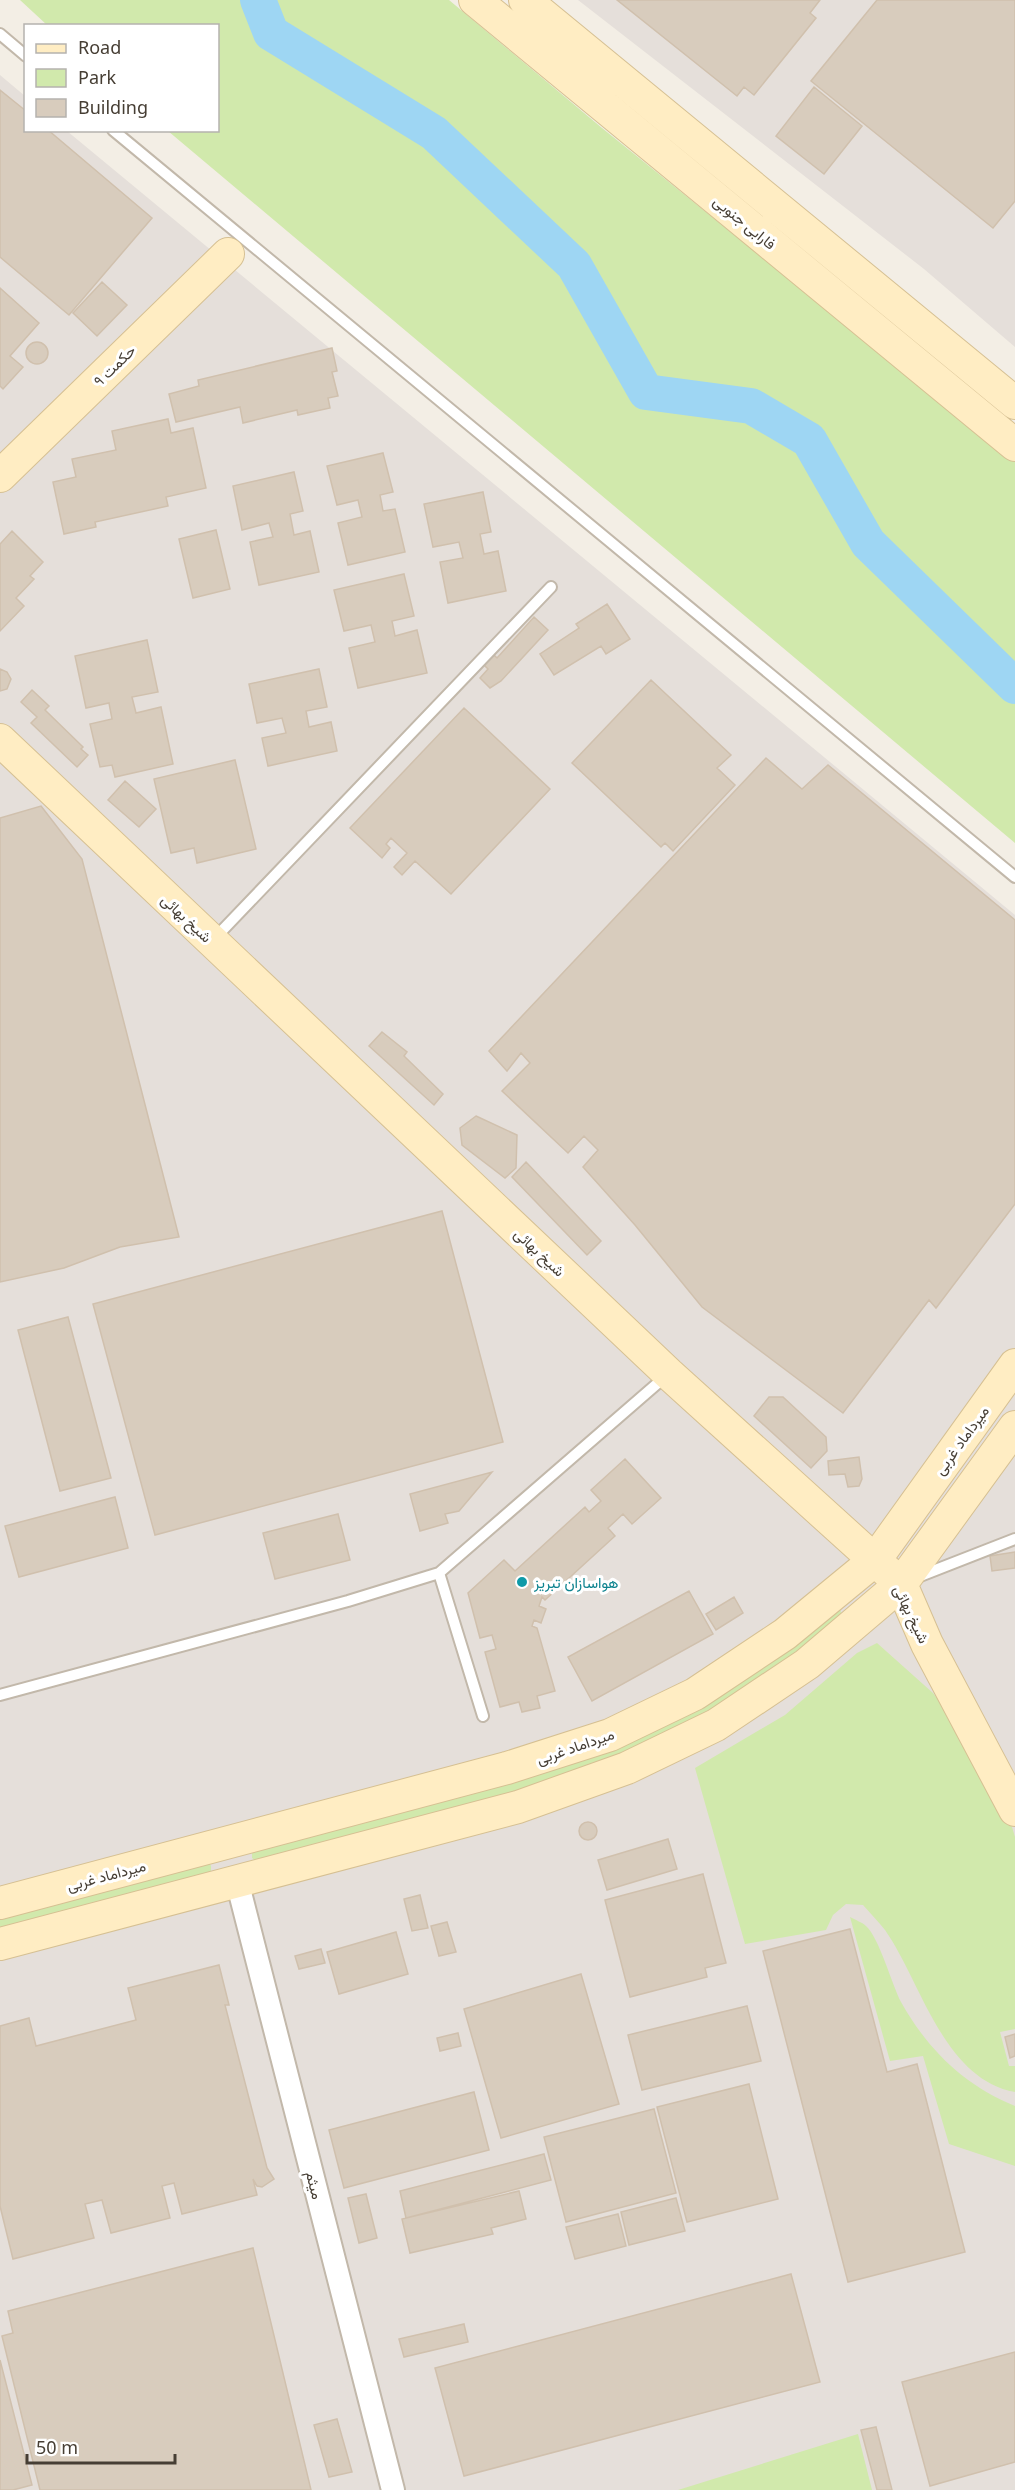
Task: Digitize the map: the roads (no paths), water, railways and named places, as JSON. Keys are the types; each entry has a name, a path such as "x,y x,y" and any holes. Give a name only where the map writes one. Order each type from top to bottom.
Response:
{"street":[{"name":"فارابی جنوبی","path":"475,0 1015,445"},
{"name":"فارابی جنوبی","path":"525,0 1015,403"},
{"name":"حکمت ۹","path":"0,476 228,254"},
{"name":"شیخ بهائی","path":"0,740 669,1374 901,1584 927,1644 1015,1810"},
{"name":"میرداماد غربی","path":"0,1903 507,1768 610,1735 695,1694 785,1634 875,1560 1015,1365"},
{"path":"0,1944 518,1807 627,1768 716,1725 807,1664 901,1584 1015,1427"},
{"name":"میثم","path":"237,1881 393,2490"}],"lane":[{"path":"0,34 24,54"},
{"path":"115,132 1015,877"},
{"path":"212,941 551,587"},
{"path":"0,1695 337,1604 439,1573 669,1374"},
{"path":"901,1584 1015,1539"},
{"path":"439,1573 483,1716"}],"waterway":[{"path":"258,0 271,33 434,133 574,265 646,392 751,406 809,440 868,543 1015,686"}],"place":[{"name":"هواسازان تبریز","path":"522,1582"}]}
